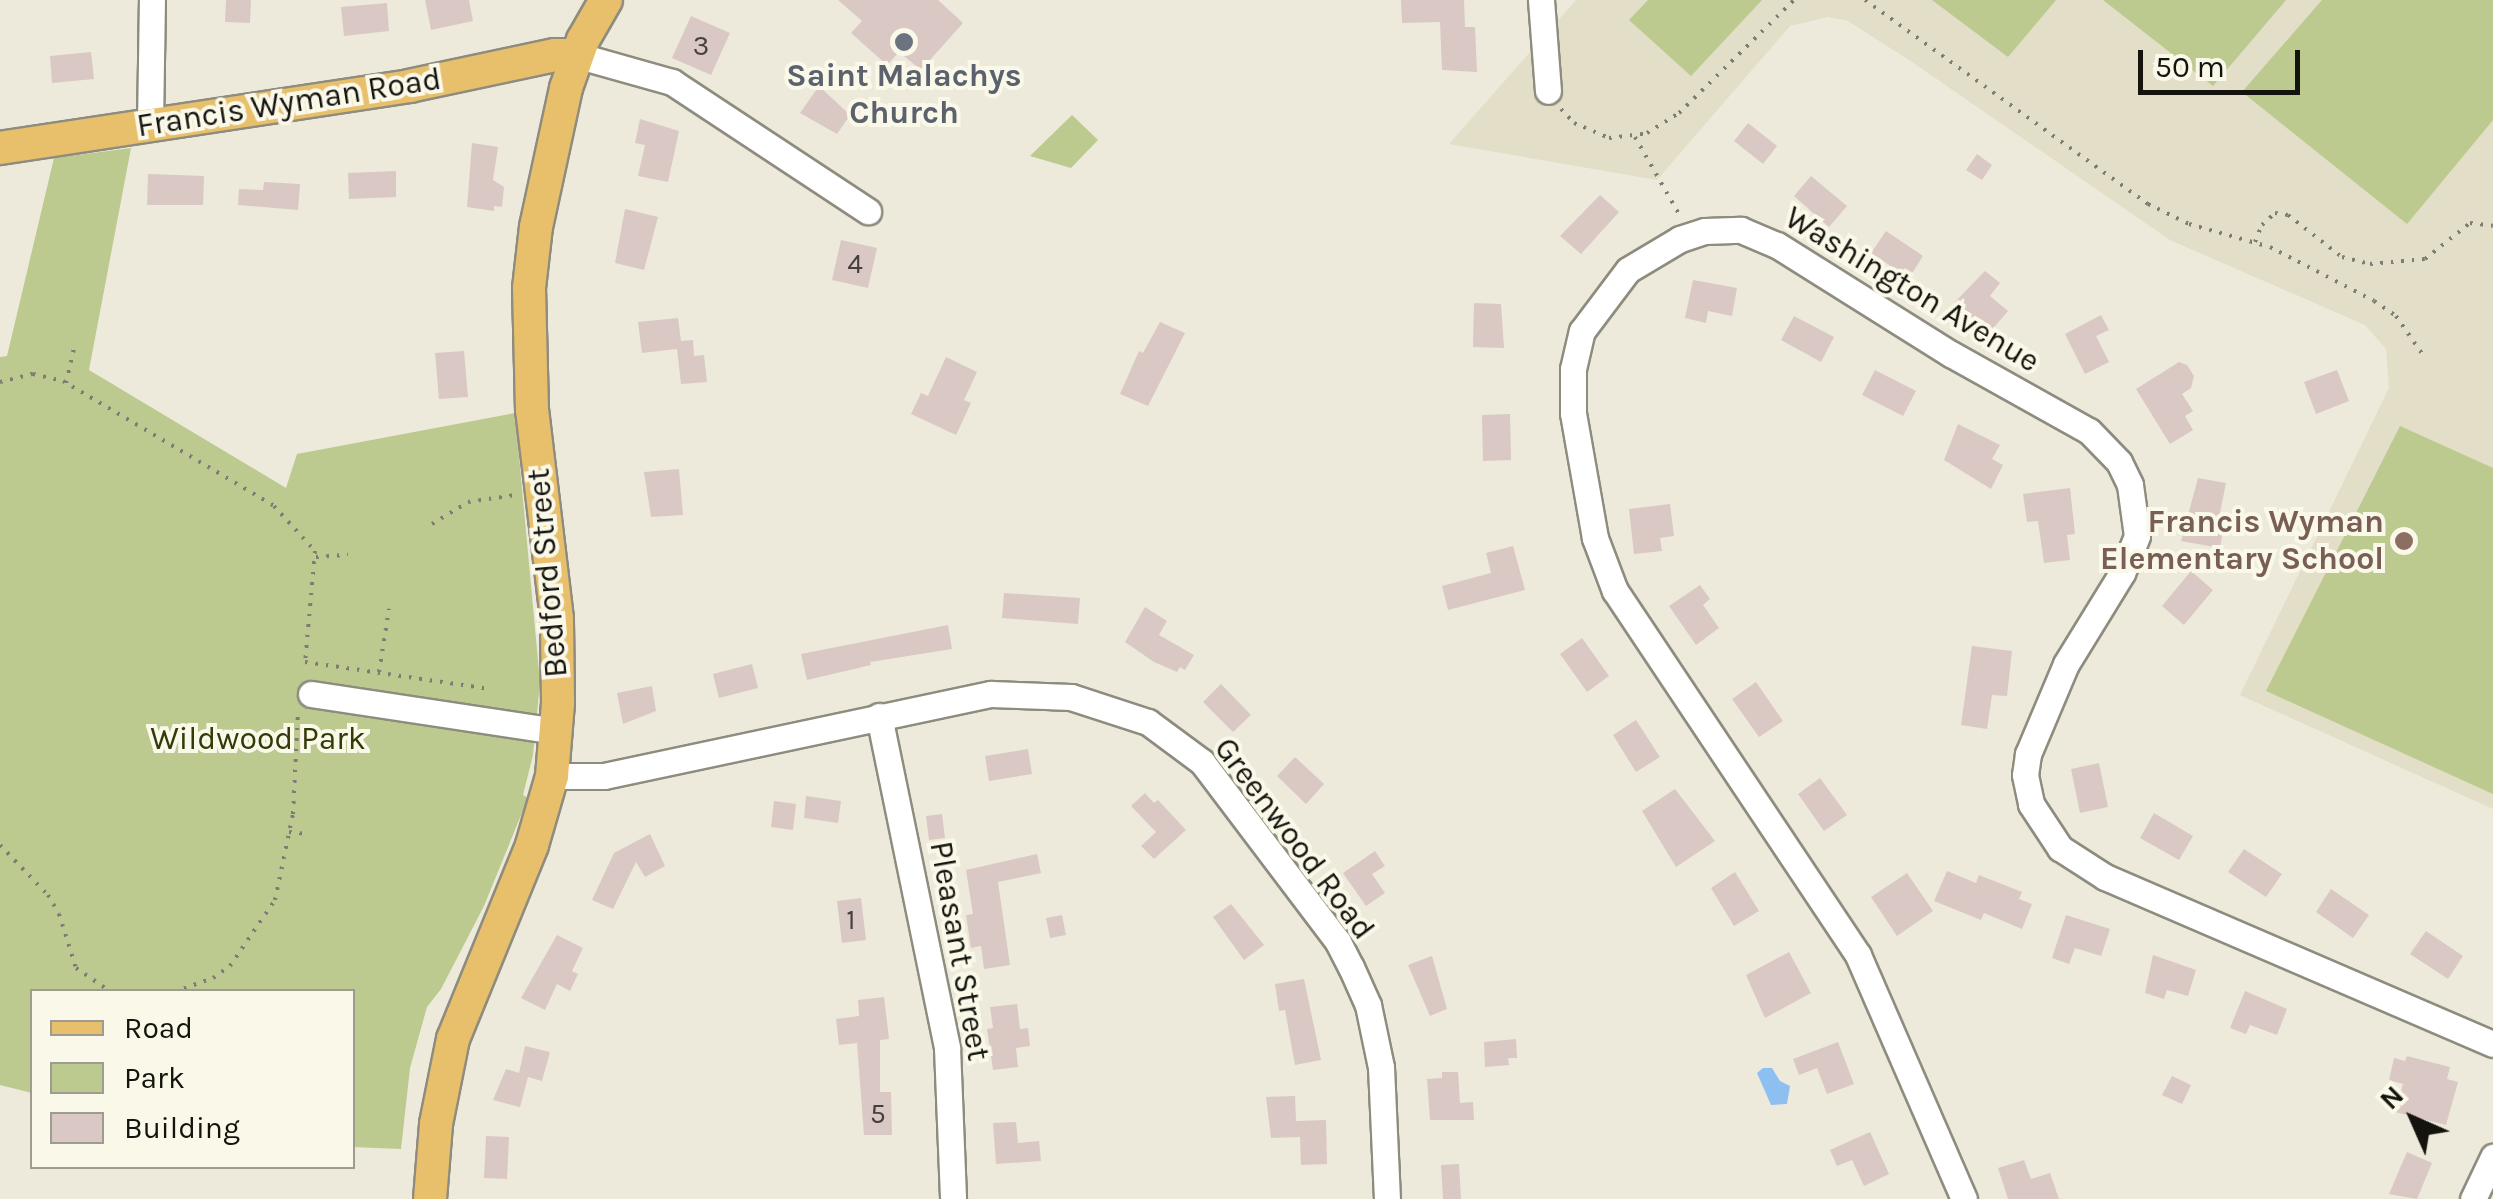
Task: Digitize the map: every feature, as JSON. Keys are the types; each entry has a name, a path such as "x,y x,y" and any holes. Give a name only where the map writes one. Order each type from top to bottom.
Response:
{"main road":[{"name":"Bedford Street","path":"430,1199 436,1124 452,1039 532,845 552,776 557,619 530,379 529,288 536,228 576,55 606,0"},
{"name":"Francis Wyman Road","path":"0,148 443,80 554,55 576,55"}],"street":[{"path":"150,125 152,0"},
{"path":"1541,0 1548,92"},
{"path":"576,55 672,82 868,211"},
{"name":"Washington Avenue","path":"1964,1199 1866,969 1615,591 1596,538 1573,413 1573,369 1582,332 1628,270 1692,235 1741,230 1777,245 1951,354 2088,430 2119,462 2130,485 2137,536 2122,574 2066,664 2028,754 2026,776 2031,804 2060,848 2106,877 2493,1044"},
{"path":"311,694 556,731"},
{"name":"Greenwood Road","path":"552,776 604,776 991,694 1071,697 1148,722 1202,762 1338,942 1368,1004 1381,1066 1387,1199"},
{"name":"Pleasant Street","path":"879,716 947,1048 952,1199"},
{"path":"2474,1199 2493,1157"}],"path":[{"path":"1548,92 1574,122 1594,133 1635,137 1679,112 1794,0"},
{"path":"1865,0 2148,204 2189,224 2256,242 2374,301 2396,316 2425,358"},
{"path":"1635,137 1692,235"},
{"path":"2256,242 2262,225 2274,213 2288,215 2342,257 2370,264 2425,259 2470,223 2493,226"},
{"path":"66,383 74,347"},
{"path":"0,382 33,374 66,383 164,438 199,464 260,494 304,535 316,557 305,662 490,689"},
{"path":"432,524 468,502 542,492"},
{"path":"316,557 348,555"},
{"path":"379,672 389,609"},
{"path":"181,989 223,972 255,936 275,900 290,832 300,692 311,694"},
{"path":"290,832 307,834"},
{"path":"0,844 55,906 76,968 107,989"}],"shaded area":[{"name":"Francis Wyman Elementary School","path":"1576,0 2493,0 2493,809 2240,695 2389,388 2386,349 2365,325 2170,240 1912,62 1848,21 1828,17 1790,26 1657,180 1449,144"}],"green space":[{"path":"1648,0 1762,0 1691,76 1629,20"},
{"path":"1932,0 2056,0 2008,57"},
{"path":"2103,0 2286,0 2213,86"},
{"path":"2322,0 2493,0 2493,120 2407,224 2242,92"},
{"path":"1072,115 1098,140 1071,168 1030,156"},
{"name":"Wildwood Park","path":"131,148 89,370 286,488 297,454 515,413 540,682 533,755 523,795 528,798 484,906 441,989 427,1007 410,1068 401,1149 355,1147 355,989 30,989 30,1092 0,1085 0,357 7,356 54,158"},
{"path":"2400,426 2493,468 2493,794 2266,691"}],"water":[{"path":"1772,1068 1780,1081 1790,1086 1787,1104 1771,1105 1757,1073"}],"building":[{"path":"226,0 251,0 250,23 225,22"},
{"path":"425,0 469,0 473,21 431,30"},
{"name":"Saint Malachys Church","path":"838,0 938,0 963,23 921,70 899,52 887,65 851,33 862,21"},
{"path":"1401,0 1464,0 1465,27 1475,27 1477,72 1442,70 1440,22 1402,23"},
{"path":"387,3 389,31 344,36 341,7"},
{"path":"691,16 730,33 711,75 672,58"},
{"path":"91,52 94,79 52,83 50,56"},
{"path":"819,86 850,115 837,134 800,113"},
{"path":"640,119 679,131 668,182 638,176 645,145 635,143"},
{"path":"1748,123 1777,146 1763,164 1734,141"},
{"path":"472,143 498,147 493,180 504,187 502,207 494,206 494,211 467,207"},
{"path":"1977,154 1992,165 1982,180 1966,170"},
{"path":"396,171 396,197 349,199 348,173"},
{"path":"148,174 204,176 203,205 147,205"},
{"path":"1811,176 1847,206 1829,227 1794,196"},
{"path":"264,182 300,184 298,210 238,205 239,189 263,190"},
{"path":"1600,195 1619,212 1581,254 1560,236"},
{"path":"625,209 658,217 644,270 615,263"},
{"path":"1886,231 1923,256 1909,278 1871,253"},
{"path":"841,240 877,248 868,288 832,280"},
{"path":"1985,271 2000,283 1990,296 2008,311 1990,332 1954,303"},
{"path":"1693,280 1737,288 1732,316 1708,311 1706,323 1685,318"},
{"path":"1474,303 1501,304 1504,348 1473,347"},
{"path":"2101,315 2109,330 2096,336 2109,362 2085,374 2065,334"},
{"path":"1794,316 1834,337 1821,362 1781,340"},
{"path":"678,318 681,341 693,340 694,356 704,355 707,382 681,384 677,349 642,353 638,322"},
{"path":"1160,322 1185,333 1148,406 1120,394 1139,351 1143,353"},
{"path":"464,351 468,397 439,399 435,353"},
{"path":"946,357 977,372 964,400 971,403 956,435 911,414 921,393 928,396"},
{"path":"2179,362 2187,365 2194,376 2191,388 2182,394 2193,411 2185,416 2193,430 2170,444 2136,389"},
{"path":"1875,370 1916,391 1903,416 1862,395"},
{"path":"2337,370 2349,401 2316,414 2304,382"},
{"path":"1510,414 1511,460 1483,461 1482,415"},
{"path":"1958,424 2000,445 1992,459 2003,465 1991,489 1944,460"},
{"path":"679,469 683,515 651,517 644,472"},
{"path":"2198,478 2226,483 2218,523 2224,524 2220,548 2181,541"},
{"path":"2070,488 2075,534 2067,535 2070,560 2044,563 2038,521 2027,522 2023,494"},
{"path":"1670,504 1674,536 1660,538 1662,551 1634,554 1629,509"},
{"path":"1513,546 1525,590 1448,610 1442,586 1491,573 1486,553"},
{"path":"2191,571 2213,590 2184,625 2162,606"},
{"path":"1700,585 1710,599 1703,605 1719,628 1696,645 1669,606"},
{"path":"1004,593 1080,598 1078,624 1002,618"},
{"path":"1145,607 1167,621 1159,635 1194,655 1185,670 1180,667 1177,672 1154,662 1125,642"},
{"path":"948,625 952,649 870,662 871,665 807,680 801,654"},
{"path":"1582,638 1609,676 1587,692 1560,654"},
{"path":"1972,646 2012,651 2007,696 1992,695 1987,729 1961,725"},
{"path":"752,664 758,688 719,698 713,674"},
{"path":"1756,682 1783,721 1759,737 1732,699"},
{"path":"1221,684 1251,715 1233,732 1203,702"},
{"path":"652,686 656,711 623,724 617,693"},
{"path":"1636,720 1660,757 1636,772 1613,735"},
{"path":"1028,749 1032,774 989,781 985,756"},
{"path":"1295,757 1324,784 1306,804 1277,776"},
{"path":"2099,763 2108,807 2080,813 2071,769"},
{"path":"1820,778 1847,815 1824,831 1798,794"},
{"path":"1675,789 1715,841 1676,867 1642,811"},
{"path":"1145,793 1154,803 1158,800 1186,830 1154,859 1141,846 1156,832 1131,806"},
{"path":"806,796 841,801 838,823 804,818"},
{"path":"774,801 796,804 793,830 771,827"},
{"path":"2154,813 2193,836 2179,860 2140,838"},
{"path":"942,814 945,838 929,840 926,816"},
{"path":"650,834 665,866 645,877 636,862 613,909 592,900 614,853"},
{"path":"2244,849 2282,874 2266,897 2228,872"},
{"path":"1375,851 1385,866 1372,874 1385,893 1366,906 1343,873"},
{"path":"1037,854 1041,873 998,882 1010,965 984,969 981,946 971,948 966,915 973,914 966,870"},
{"path":"1947,871 1976,883 1979,875 2022,892 2019,899 2032,904 2022,929 1984,913 1981,920 1934,901"},
{"path":"1735,872 1759,911 1734,926 1711,888"},
{"path":"1907,873 1933,911 1897,936 1871,897"},
{"path":"2331,889 2369,915 2353,938 2316,912"},
{"path":"861,898 866,940 842,943 837,901"},
{"path":"1231,904 1264,945 1244,960 1213,917"},
{"path":"1062,915 1066,935 1050,938 1046,918"},
{"path":"2066,915 2110,929 2101,956 2075,948 2069,964 2052,958"},
{"path":"2426,931 2463,956 2448,979 2410,954"},
{"path":"557,935 583,948 572,971 578,974 570,991 557,984 545,1010 521,998"},
{"path":"1789,952 1811,993 1765,1018 1746,975"},
{"path":"2153,955 2196,970 2188,996 2167,990 2164,999 2145,993"},
{"path":"1432,956 1447,1009 1430,1016 1408,965"},
{"path":"1304,979 1321,1060 1295,1065 1285,1010 1279,1011 1275,984"},
{"path":"2245,991 2287,1009 2277,1035 2250,1025 2246,1034 2230,1028"},
{"path":"884,997 889,1039 880,1040 880,1092 891,1092 892,1135 864,1135 857,1043 839,1045 836,1019 859,1016 858,1000"},
{"path":"1017,1004 1020,1029 1028,1028 1030,1046 1016,1048 1018,1067 993,1070 987,1029 993,1028 990,1007"},
{"path":"1516,1039 1517,1058 1508,1058 1509,1065 1485,1067 1484,1042"},
{"path":"1838,1042 1854,1084 1827,1094 1817,1068 1799,1075 1793,1059"},
{"path":"525,1046 550,1052 542,1081 528,1077 520,1107 493,1100 506,1069 519,1073"},
{"path":"2407,1056 2450,1067 2447,1079 2458,1082 2446,1125 2395,1112 2403,1084 2389,1080 2394,1058 2405,1061"},
{"path":"1442,1072 1458,1072 1460,1103 1473,1102 1474,1120 1430,1120 1427,1079 1442,1078"},
{"path":"2172,1076 2191,1085 2182,1104 2162,1095"},
{"path":"1295,1096 1296,1121 1326,1120 1327,1164 1301,1165 1300,1137 1271,1138 1266,1097"},
{"path":"1016,1122 1018,1143 1039,1141 1041,1161 996,1164 993,1123"},
{"path":"1870,1132 1889,1174 1864,1186 1852,1160 1837,1166 1830,1150"},
{"path":"486,1136 509,1137 507,1179 484,1178"},
{"path":"2407,1152 2432,1163 2417,1199 2389,1194"},
{"path":"2024,1160 2031,1179 2050,1173 2059,1199 2008,1199 1998,1168"},
{"path":"1459,1164 1461,1199 1443,1199 1441,1165"}],"place":[{"name":"Saint Malachys Church","path":"904,42"},
{"name":"Francis Wyman Elementary School","path":"2404,541"}]}
